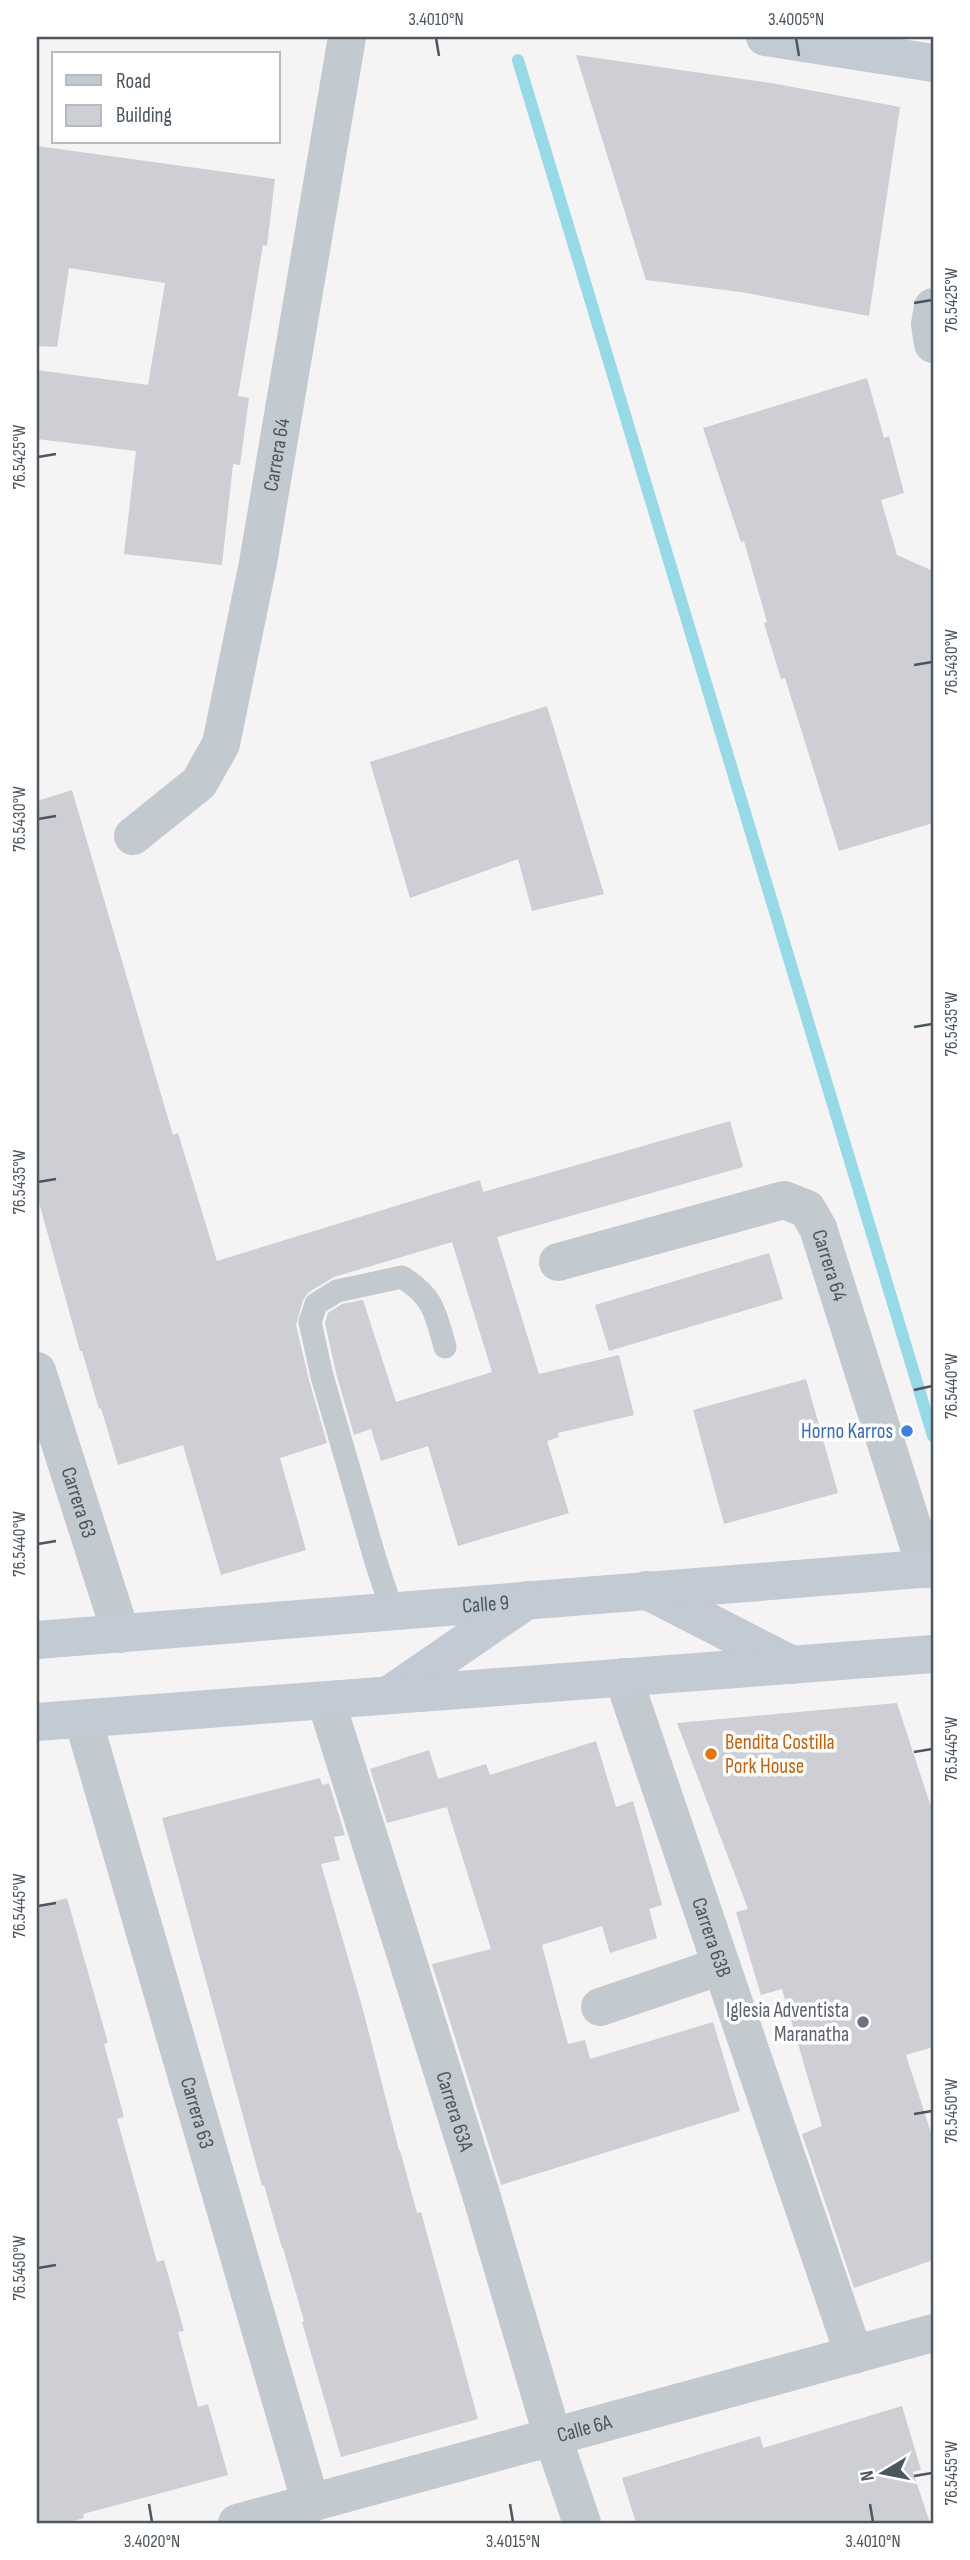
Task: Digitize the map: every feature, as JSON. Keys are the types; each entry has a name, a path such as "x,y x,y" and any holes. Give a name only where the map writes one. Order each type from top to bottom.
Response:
{"main road":[{"path":"765,37 933,64"},
{"name":"Calle 9","path":"37,1640 930,1568"},
{"path":"646,1590 792,1665"},
{"path":"387,1695 528,1599"},
{"path":"37,1722 933,1654"}],"street":[{"name":"Carrera 64","path":"133,836 199,783 221,744 258,563 346,37"},
{"path":"933,307 930,324 933,344"},
{"name":"Carrera 64","path":"558,1262 784,1200 807,1209 818,1228 930,1568"},
{"name":"Carrera 63","path":"37,1371 121,1634"},
{"name":"Carrera 63B","path":"623,1677 854,2355"},
{"name":"Carrera 63A","path":"326,1700 480,2191 553,2438 582,2523"},
{"name":"Carrera 63","path":"83,1719 311,2504"},
{"path":"600,2007 721,1966"},
{"name":"Calle 6A","path":"237,2523 933,2334"}],"lane":[{"path":"393,1610 376,1562 322,1376 310,1322 316,1304 337,1291 402,1277 420,1288 434,1310 445,1347"}],"building":[{"path":"576,55 771,83 900,107 869,316 741,292 646,280"},
{"path":"37,146 275,179 267,246 263,245 238,396 249,398 240,465 233,464 222,565 124,554 136,451 37,439 37,370 148,385 165,283 69,268 57,347 37,346"},
{"path":"867,378 884,438 889,436 904,493 881,500 897,555 933,571 933,823 839,851 785,678 781,679 744,541 741,542 703,428"},
{"path":"547,706 604,894 532,911 518,859 410,898 370,762"},
{"path":"72,790 173,1135 178,1133 217,1261 480,1180 483,1192 730,1121 743,1167 497,1237 539,1374 619,1355 634,1415 558,1433 559,1437 547,1441 569,1513 458,1546 428,1446 381,1461 371,1429 354,1435 325,1323 328,1313 342,1304 363,1300 396,1402 492,1372 452,1242 334,1277 309,1292 303,1300 296,1325 327,1443 280,1458 306,1550 221,1575 183,1445 118,1465 80,1351 37,1195 37,801"},
{"path":"769,1253 783,1299 609,1351 595,1305"},
{"path":"806,1379 838,1493 724,1524 693,1410"},
{"path":"897,1703 933,1813 933,2047 906,2055 933,2139 933,2260 854,2288 802,2134 822,2126 782,1989 761,1995 736,1912 748,1909 677,1723"},
{"path":"596,1741 616,1807 633,1801 662,1905 649,1909 657,1938 610,1953 602,1926 542,1945 568,2044 585,2040 590,2059 713,2022 740,2111 501,2185 432,1964 491,1949 438,1779 486,1764 490,1775"},
{"path":"429,1750 447,1807 387,1823 370,1769"},
{"path":"320,1778 322,1785 329,1783 345,1835 334,1837 340,1860 321,1864 363,2010 399,2150 417,2213 421,2212 478,2419 341,2457 283,2248 264,2185 262,2186 162,1818"},
{"path":"67,1898 108,2043 104,2044 124,2117 117,2119 157,2262 164,2260 184,2331 178,2332 198,2407 208,2404 228,2475 83,2514 84,2518 66,2523 37,2523 37,1906"},
{"path":"902,2406 921,2470 913,2472 930,2523 636,2523 622,2478 760,2436 763,2448"}],"waterway":[{"path":"518,60 933,1436"}],"place":[{"name":"Horno Karros","path":"907,1431"},
{"name":"Bendita Costilla Pork House","path":"711,1754"},
{"name":"Iglesia Adventista Maranatha","path":"863,2022"}]}
